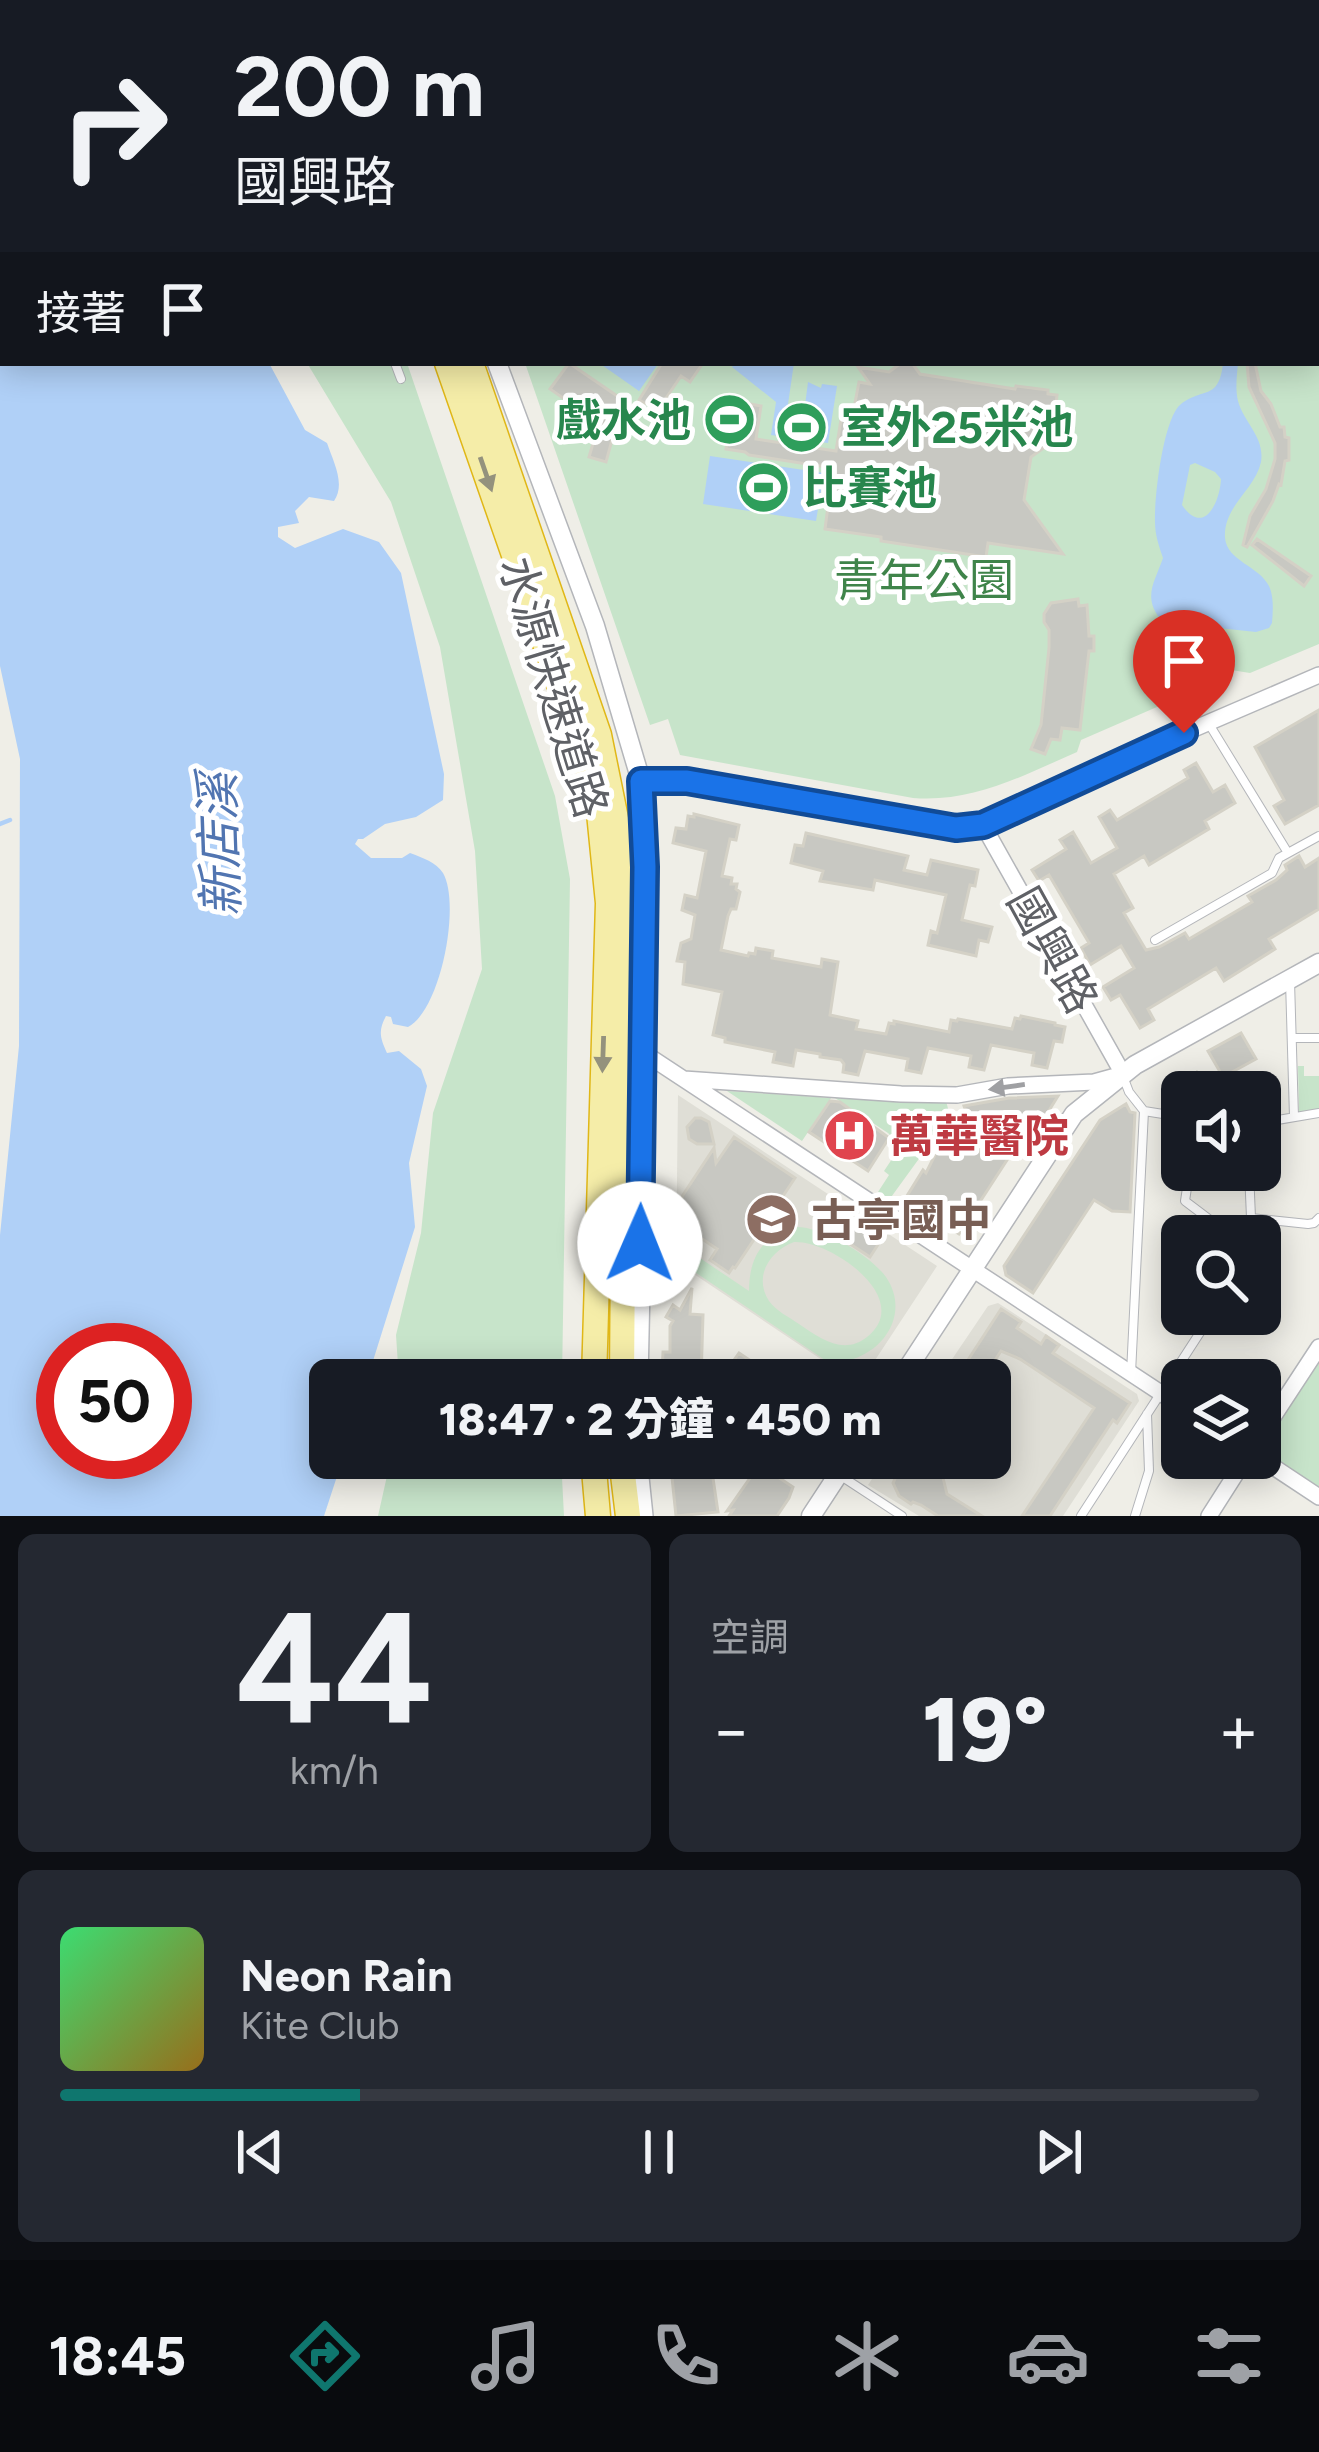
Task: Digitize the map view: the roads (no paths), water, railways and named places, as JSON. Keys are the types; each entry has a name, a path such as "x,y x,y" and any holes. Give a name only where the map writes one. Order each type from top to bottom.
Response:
{"highway":[{"name":"水源快速道路","path":"448,366 597,793 608,903 594,1359"},
{"name":"水源快速道路","path":"472,366 599,735 626,868 622,1359"},
{"path":"598,1181 608,1259 610,1359"},
{"path":"594,1479 598,1516"},
{"path":"610,1479 614,1516"},
{"path":"624,1479 628,1516"}],"main road":[{"path":"638,1359 644,1052 641,781"},
{"path":"638,1479 642,1516"}],"street":[{"path":"498,366 595,626 641,781 687,781 934,826 983,825 1319,675"},
{"name":"國興路","path":"983,825 1123,1074"},
{"path":"914,1359 1074,1114 1123,1074 1319,963"},
{"path":"644,1052 1160,1392"},
{"path":"684,1079 957,1095 1008,1086 1094,1082 1123,1074"},
{"path":"1281,1405 1319,1347"},
{"path":"1281,1472 1319,1497"},
{"path":"811,1516 835,1479"},
{"path":"1209,1516 1233,1479"}],"lane":[{"path":"396,366 401,379"},
{"path":"1208,723 1288,853"},
{"path":"1155,940 1272,873 1279,858 1319,836"},
{"path":"1290,980 1294,1117"},
{"path":"1292,1038 1319,1038"},
{"path":"1123,1074 1129,1092 1144,1111 1131,1374"},
{"path":"1144,1111 1161,1114"},
{"path":"1281,1119 1319,1113"},
{"path":"1186,1191 1185,1201 1204,1215"},
{"path":"1281,1221 1308,1224 1319,1218"},
{"path":"1082,1516 1198,1335"},
{"path":"1135,1516 1149,1471 1148,1413"},
{"path":"858,1479 902,1516"}],"water":[{"name":"新店溪","path":"0,366 271,366 305,430 327,443 339,480 334,501 309,497 295,511 299,523 278,527 278,537 295,548 343,529 379,542 401,573 444,774 443,800 416,817 385,824 355,844 371,858 402,858 410,853 433,863 448,888 449,931 438,979 420,1017 408,1027 393,1024 386,1016 382,1026 387,1053 399,1051 421,1069 427,1086 409,1163 415,1227 374,1359 309,1359 309,1479 336,1479 324,1516 0,1516 0,1235 19,1046 20,759 0,666"},
{"path":"603,366 657,366 639,391"},
{"path":"794,366 787,411 804,413 808,382 821,388 822,384 837,386 828,443 771,435 776,402 732,367"},
{"path":"1222,366 1238,366 1238,401 1261,453 1258,472 1229,517 1225,538 1231,552 1271,590 1272,623 1256,632 1163,622 1151,598 1163,558 1155,511 1169,425 1181,404 1218,383","holes":["1190,465 1215,472 1221,479 1218,497 1204,517 1197,518 1182,505"]},
{"name":"戲水池","path":"730,406 745,421 730,436 715,421"},
{"name":"比賽池","path":"710,456 824,473 816,521 703,504"}],"waterway":[{"path":"0,824 10,820"}],"place":[{"name":"戲水池","path":"730,420"},
{"name":"室外25米池","path":"802,427"},
{"name":"比賽池","path":"763,488"},
{"name":"萬華醫院","path":"850,1136"},
{"name":"古亭國中","path":"772,1220"}],"park label":[{"name":"青年公園","path":"924,580"}]}
